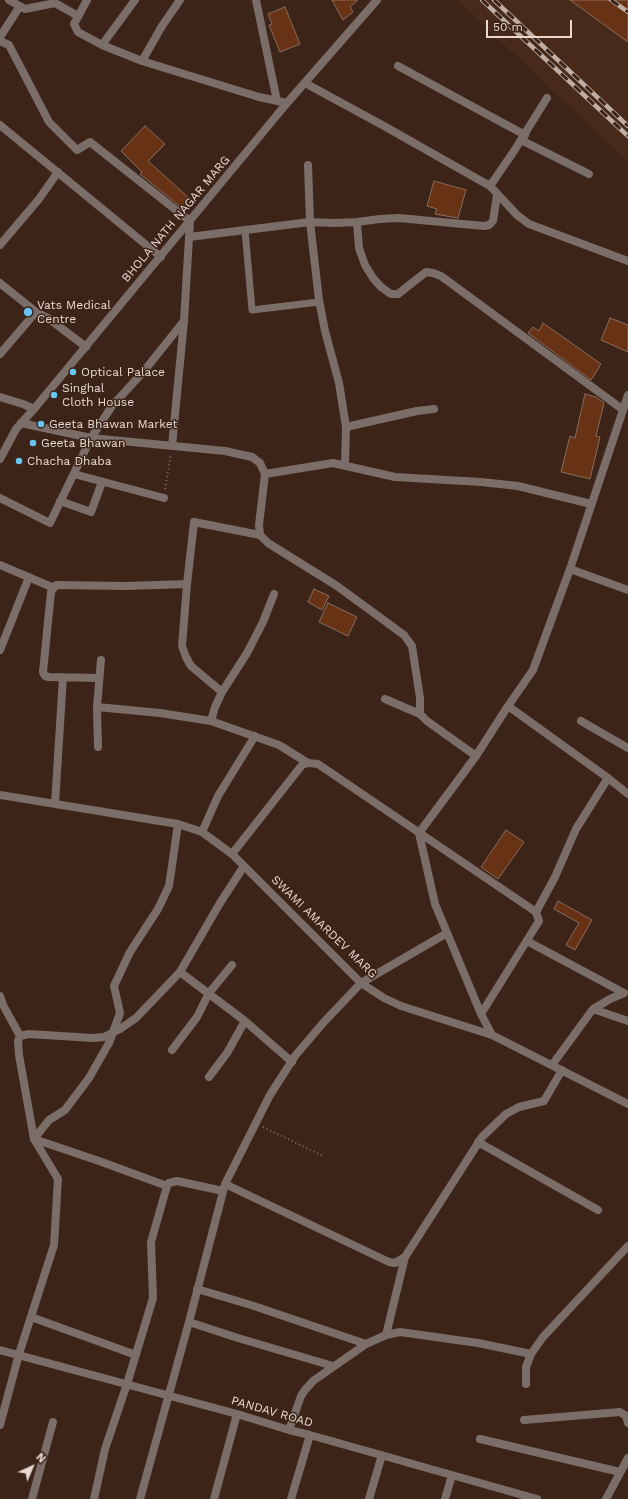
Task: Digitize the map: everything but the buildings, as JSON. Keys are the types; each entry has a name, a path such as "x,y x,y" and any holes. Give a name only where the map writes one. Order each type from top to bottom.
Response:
{"street":[{"path":"9,0 25,9 55,3 78,16"},
{"path":"87,0 74,24 78,32 102,45 142,61 259,97 287,103"},
{"path":"102,45 135,0"},
{"path":"142,61 162,26 180,0"},
{"path":"256,0 277,101"},
{"name":"BHOLA NATH NAGAR MARG","path":"0,459 16,429 86,347 287,103 377,0"},
{"path":"0,37 20,6"},
{"path":"0,41 9,45 49,122 77,150 90,142 190,221 184,321 172,446"},
{"path":"398,66 589,174"},
{"path":"305,83 490,186 517,215 529,224 628,261"},
{"path":"490,186 547,98"},
{"path":"0,125 161,256"},
{"path":"308,164 310,222 319,302 325,331 340,383 346,426 345,465"},
{"path":"0,245 39,199 58,172"},
{"path":"189,237 310,222 357,222 399,218 484,226 489,225 493,221 498,195"},
{"path":"357,222 359,248 365,265 381,288 391,294 398,294 426,272 440,276 622,409"},
{"path":"2,288 36,312 48,318 86,347"},
{"path":"0,354 36,312"},
{"path":"0,498 50,522 91,438 112,406 144,371 184,321"},
{"path":"418,833 476,756 533,670 570,569 622,409 628,395"},
{"path":"0,397 34,409"},
{"path":"346,426 417,411 434,409"},
{"path":"22,423 91,438 225,451 252,457 260,463 265,474 259,525 260,535"},
{"path":"265,474 333,463 395,477 481,482 518,486 591,504"},
{"path":"74,474 164,498"},
{"path":"60,501 91,512 102,482"},
{"path":"222,692 191,666 182,646 194,522 260,535 268,543 338,586 404,635 412,646 420,698 420,714"},
{"path":"0,565 54,588"},
{"path":"570,569 628,590"},
{"path":"0,650 28,577"},
{"path":"99,678 45,676 42,668 51,592 56,585 126,586 187,584"},
{"path":"211,721 215,707 222,692 247,653 263,622 274,594"},
{"path":"98,747 97,708 101,660"},
{"path":"55,804 63,677"},
{"path":"385,699 420,714 427,721 476,756"},
{"path":"508,706 628,794"},
{"path":"97,708 160,713 211,721 279,745 308,763"},
{"path":"581,721 628,748"},
{"path":"202,832 218,796 255,736"},
{"path":"232,854 302,765 308,763 318,764 536,912 539,922 481,1014"},
{"path":"536,912 555,877 576,829 608,778"},
{"name":"SWAMI AMARDEV MARG","path":"0,795 178,824 202,832 232,854 361,983 384,998 401,1006 492,1036 628,1104"},
{"path":"34,1139 49,1120 65,1110 89,1078 108,1043 120,1013 114,986 130,952 158,909 169,886 178,824"},
{"path":"418,833 435,904 481,1014 492,1036"},
{"path":"20,1036 29,1034 93,1038 104,1037 136,1018 180,972 220,902 244,866"},
{"path":"140,1499 189,1322 224,1187 270,1095 292,1062 323,1023 361,983 447,933"},
{"path":"527,941 626,991"},
{"path":"172,1050 197,1017 209,993 232,965"},
{"path":"180,972 209,993 292,1062"},
{"path":"552,1065 593,1009 626,991"},
{"path":"0,996 3,1005 20,1036 18,1041 19,1055 34,1139 58,1179 54,1245 19,1354 0,1425"},
{"path":"593,1009 628,1021"},
{"path":"208,1077 227,1053 245,1022"},
{"path":"386,1335 404,1257 478,1142 506,1114 519,1107 544,1101 562,1070"},
{"path":"34,1139 167,1186"},
{"path":"478,1142 598,1210"},
{"path":"94,1499 105,1449 127,1384 153,1298 152,1242 169,1183 177,1181 224,1187 389,1262 395,1263 404,1257"},
{"path":"526,1384 526,1367 531,1354 543,1337 628,1246"},
{"path":"197,1289 251,1305 366,1344"},
{"path":"31,1317 136,1355"},
{"path":"189,1322 333,1366"},
{"path":"289,1430 305,1390 313,1381 366,1344 386,1335 400,1332 478,1343 531,1354"},
{"name":"PANDAV ROAD","path":"0,1350 237,1414 528,1498 537,1499"},
{"path":"524,1420 620,1412 626,1416 628,1423"},
{"path":"214,1499 237,1414"},
{"path":"32,1499 53,1422"},
{"path":"291,1499 310,1435"},
{"path":"480,1439 620,1472"},
{"path":"369,1499 382,1455"},
{"path":"606,1499 628,1458"},
{"path":"445,1499 452,1475"}],"lane":[{"path":"245,230 252,310 319,302"}],"path":[{"path":"164,498 172,446"},
{"path":"256,1124 323,1156"}],"shaded area":[{"path":"457,0 628,0 628,162"}],"railway":[{"path":"482,0 628,136"},
{"path":"494,0 628,126"},
{"path":"611,0 628,12"}],"place":[{"name":"Vats Medical Centre","path":"28,312"},
{"name":"Optical Palace","path":"73,372"},
{"name":"Singhal Cloth House","path":"54,395"},
{"name":"Geeta Bhawan Market","path":"41,424"},
{"name":"Geeta Bhawan","path":"33,443"},
{"name":"Chacha Dhaba","path":"19,461"}]}
